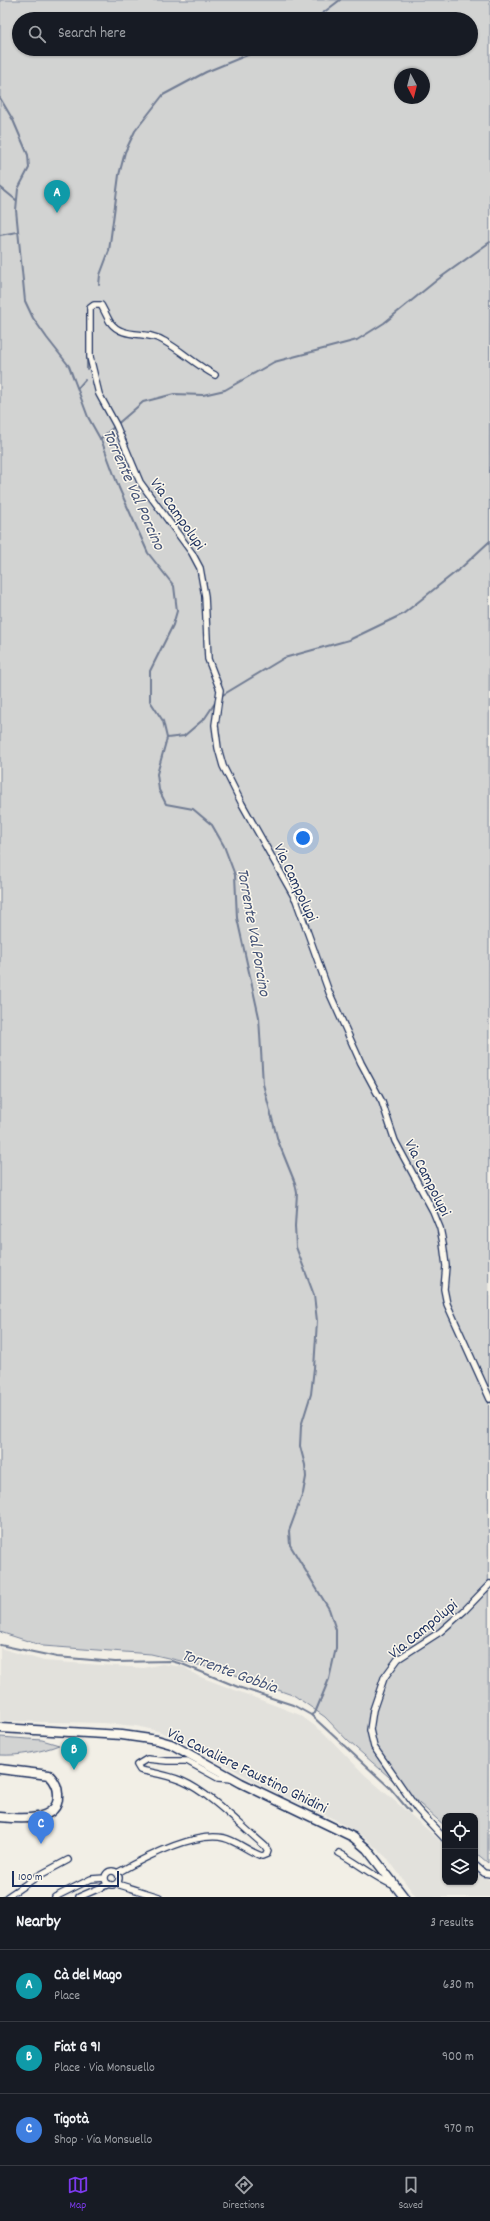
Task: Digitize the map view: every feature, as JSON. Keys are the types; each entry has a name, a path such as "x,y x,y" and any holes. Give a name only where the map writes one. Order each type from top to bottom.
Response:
{"main road":[{"name":"Via Cavaliere Faustino Ghidini","path":"0,1728 122,1735 157,1740 191,1754 233,1779 353,1836 368,1849 404,1897"},
{"path":"0,1769 49,1775 55,1783 58,1798 57,1806 52,1812 39,1817 0,1817"}],"street":[{"name":"Via Campolupi","path":"215,375 198,366 163,340 126,333 117,328 110,322 101,305 94,305 90,308 90,357 99,394 116,425 140,482 192,553 200,568 205,596 208,659 220,690 215,725 218,748 223,766 242,804 296,900 329,992 361,1062 382,1102 395,1141 433,1211 440,1228 443,1243 446,1266 444,1289 447,1304 490,1398"},
{"name":"Via Campolupi","path":"442,1836 417,1809 374,1747 370,1730 373,1710 384,1678 398,1659 440,1632 464,1612 490,1584"},
{"path":"105,1878 106,1874 110,1871 117,1873 188,1841 222,1838 262,1856 267,1854 268,1851 230,1815 186,1784 158,1773 140,1770 137,1765 147,1759 167,1761 187,1760 218,1778 233,1779"},
{"path":"339,1853 354,1861 384,1882 396,1886"},
{"path":"7,1897 32,1880 68,1860"},
{"path":"478,1868 484,1873 490,1874"},
{"path":"117,1873 119,1877 117,1884"},
{"path":"105,1878 109,1884"},
{"path":"55,1897 91,1879 105,1878"},
{"path":"79,1897 109,1884 117,1884 159,1897"}],"shaded area":[{"path":"0,0 490,0 488,1863 478,1855 478,1813 442,1813 442,1823 348,1741 325,1717 295,1696 224,1671 151,1654 43,1646 0,1632"},
{"path":"0,1648 44,1661 144,1668 162,1664 184,1667 198,1676 300,1715 323,1732 365,1775 442,1842 442,1885 478,1885 478,1874 490,1880 490,1897 416,1897 388,1859 365,1838 334,1819 255,1782 187,1742 158,1731 136,1726 103,1723 0,1721"},
{"path":"0,1737 42,1740 59,1745 30,1753 0,1755"}],"waterway":[{"path":"324,12 340,0"},
{"path":"99,285 100,275 109,251 119,175 125,152 135,131 163,95 206,72 245,56"},
{"name":"Torrente Val Porcino","path":"0,98 13,120 28,155 29,168 18,189 16,210 25,301 33,318 69,366 88,417 102,442 119,488 148,553 174,586 177,611 173,625 150,671 150,701 163,721 167,738 157,774 159,790 166,804 193,809 212,825 224,846 235,875 237,918 259,1017 263,1084 278,1141 295,1183 297,1193 295,1226 296,1247 314,1295 317,1321 311,1394 301,1426 300,1446 305,1465 306,1477 303,1493 289,1531 290,1545 329,1609 336,1630 336,1648 329,1679 315,1713 311,1715"},
{"path":"0,187 16,200"},
{"path":"0,235 17,232"},
{"path":"100,439 143,402 174,394 203,395 225,390 274,362 357,340 384,323 437,280 490,242"},
{"path":"87,308 87,369"},
{"path":"78,388 85,380"},
{"path":"221,696 284,658 349,640 403,614 462,567 490,541"},
{"path":"167,738 184,736 205,718 217,700"},
{"name":"Torrente Gobbia","path":"0,1645 57,1657 115,1662 171,1661 238,1687 293,1705 311,1715 390,1788 410,1812"}],"place":[{"name":"Cà del Mago","path":"57,213"},
{"name":"Fiat G 91","path":"74,1770"},
{"name":"Tigotà","path":"41,1844"}]}
